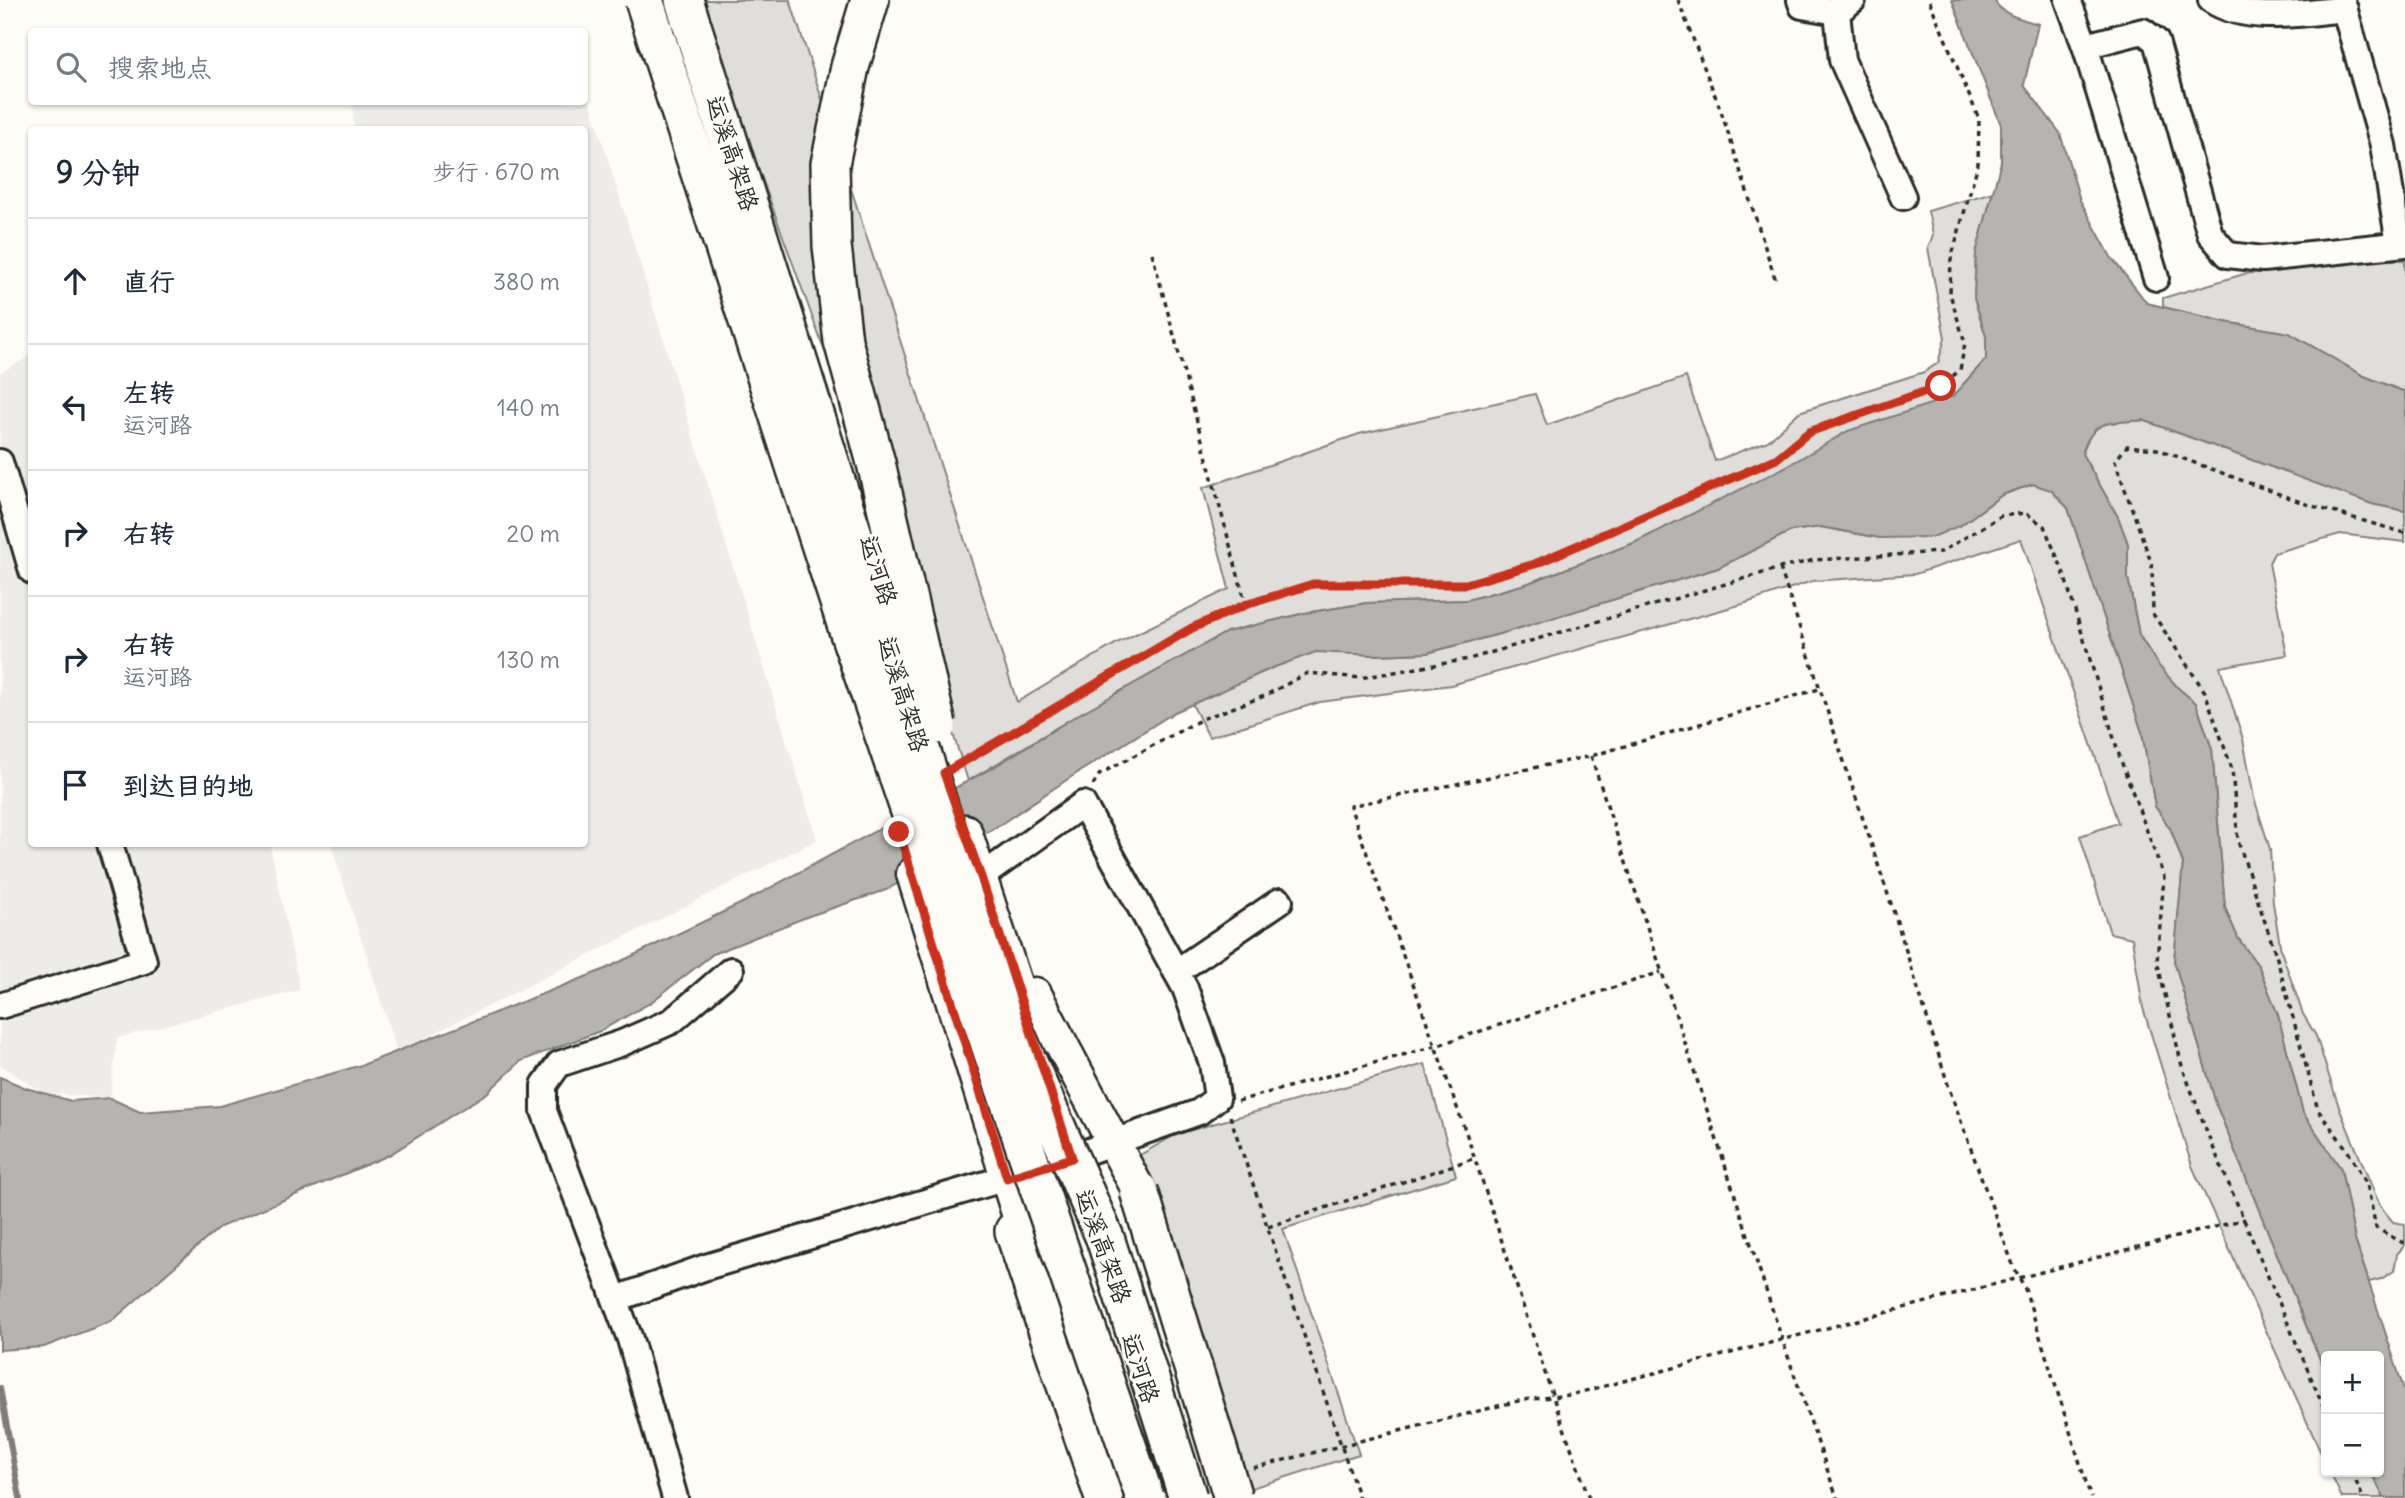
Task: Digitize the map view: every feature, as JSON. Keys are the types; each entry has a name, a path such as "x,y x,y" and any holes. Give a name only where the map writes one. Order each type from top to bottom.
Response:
{"highway":[{"name":"运溪高架路","path":"644,0 850,636 1145,1498"},
{"name":"运溪高架路","path":"684,0 999,996 1105,1238 1188,1498"},
{"path":"870,0 850,68 830,164 832,246 843,341 876,463 999,996"},
{"path":"1139,1191 1237,1484"},
{"path":"1014,1231 1105,1498"}],"main road":[{"path":"629,0 920,896 1004,1179 1105,1498"},
{"name":"运河路","path":"695,0 1183,1498"},
{"path":"995,919 1139,1191"},
{"path":"1004,1179 1014,1231"}],"street":[{"path":"1800,0 1802,6 1845,6 1842,60 1903,197"},
{"path":"2068,0 2085,46 2156,278"},
{"path":"2085,46 2143,30 2156,41 2210,234 2228,255 2263,259 2402,244 2383,145 2344,4 2275,15 2241,11 2211,0"},
{"path":"0,462 28,558"},
{"path":"616,1299 706,1267 1072,1158 1199,1112 1217,1098 1212,1063 1185,988 1083,804 978,869"},
{"path":"0,1006 144,961 111,847"},
{"path":"1176,972 1280,901"},
{"path":"675,1498 630,1339 544,1111 544,1085 559,1064 622,1043 672,1021 731,970"}],"path":[{"path":"1678,0 1721,111 1776,281"},
{"path":"947,780 1192,628 1245,605 1313,584 1466,584 1535,564 1776,459 1809,432 1941,386 1960,370 1965,343 1950,294 1951,259 1978,164 1979,119 1929,0"},
{"path":"1152,253 1245,605"},
{"path":"2405,533 2309,505 2157,449 2127,446 2115,461 2152,565 2154,614 2205,692 2232,769 2238,841 2276,955 2318,1110 2346,1148 2367,1184 2376,1228 2405,1244"},
{"path":"1083,804 1100,774 1202,719 1262,697 1308,673 1360,678 1469,659 1815,560 1941,552 2001,516 2026,513 2044,526 2063,571 2120,758 2164,877 2157,961 2182,1066 2210,1140 2321,1401"},
{"path":"1780,568 1950,1091 2025,1289 2091,1498"},
{"path":"1589,1498 1475,1158 1350,806 1591,756 1819,689"},
{"path":"1591,756 1782,1339 1837,1498"},
{"path":"1359,1498 1226,1104 1435,1046 1661,972"},
{"path":"1268,1227 1475,1158"},
{"path":"1237,1484 1343,1447 1522,1400 1570,1395 2245,1219"},
{"path":"2354,1477 2363,1498"}],"shaded area":[{"path":"697,0 790,0 1017,702 1117,643 1229,589 1203,488 1359,434 1535,394 1547,425 1686,377 1715,461 1768,441 1799,412 1924,372 1938,363 1945,338 1928,248 1933,235 1928,211 1993,192 1976,253 1974,298 1986,336 1986,359 1952,397 1634,543 1526,584 1467,600 1367,603 1305,613 1227,632 1074,717 968,781 881,506"},
{"path":"1952,0 1994,0 2007,13 2038,24 2024,85 2060,133 2080,200 2111,257 2147,303 2225,322 2289,333 2364,376 2405,392 2405,511 2372,504 2143,420 2105,424 2092,433 2082,454 2118,517 2128,544 2128,578 2139,635 2158,665 2178,688 2196,703 2212,749 2225,908 2238,938 2259,967 2278,1015 2303,1113 2341,1169 2355,1240 2405,1393 2405,1498 2384,1498 2374,1477 2384,1477 2384,1351 2321,1351 2321,1362 2217,1107 2174,961 2183,863 2171,830 2155,806 2142,732 2068,508 2051,490 2033,484 2002,495 1961,525 1933,537 1880,538 1821,527 1791,531 1718,568 1503,633 1427,653 1375,655 1316,652 1272,668 1175,712 998,826 886,890 809,916 713,954 650,1003 600,1031 521,1061 487,1093 389,1155 220,1227 112,1321 44,1347 0,1350 0,1077 71,1101 110,1098 140,1112 220,1106 365,1064 603,970 742,903 994,767 1074,717 1227,632 1305,613 1367,603 1467,600 1526,584 1634,543 1789,465 1848,431 1952,397 1986,359 1986,336 1974,298 1976,253 2001,162 2001,125"},
{"path":"588,95 817,840 397,1052 332,847 588,847 588,126 354,126 352,105 588,105"},
{"path":"2367,260 2405,260 2405,392 2364,376 2289,333 2225,322 2163,307 2163,298 2244,274"},
{"path":"28,357 28,847 271,847 300,990 117,1038 110,1098 44,1093 0,1065 0,373"},
{"path":"2143,420 2372,504 2405,511 2405,542 2340,534 2274,553 2269,563 2287,655 2220,667 2243,739 2254,798 2270,849 2273,903 2281,951 2303,1014 2316,1036 2340,1110 2380,1206 2393,1222 2405,1224 2405,1245 2397,1254 2394,1271 2381,1279 2369,1282 2355,1240 2341,1169 2303,1113 2278,1015 2259,967 2238,938 2225,908 2212,749 2196,703 2178,688 2158,665 2139,635 2128,578 2128,544 2118,517 2082,454 2092,433 2104,424"},
{"path":"2033,484 2051,490 2068,508 2142,732 2155,806 2171,830 2183,864 2174,961 2217,1107 2321,1362 2321,1453 2192,1166 2143,1008 2132,938 2110,933 2080,836 2118,823 2021,539 1915,574 1812,581 1743,604 1451,685 1320,702 1209,737 1192,704 1316,651 1375,655 1427,653 1503,633 1718,568 1791,531 1821,527 1880,538 1961,525 2002,495"},
{"path":"1425,1064 1456,1176 1283,1229 1359,1454 1242,1491 1140,1155 1177,1134"},
{"path":"2332,1477 2374,1477 2384,1498 2342,1498"}],"waterway":[{"path":"0,1388 20,1498"}],"route":[{"path":"899,832 1007,1178 1072,1158 981,877 944,773 1192,628 1245,605 1313,584 1466,584 1535,564 1776,459 1809,432 1941,386"}]}
